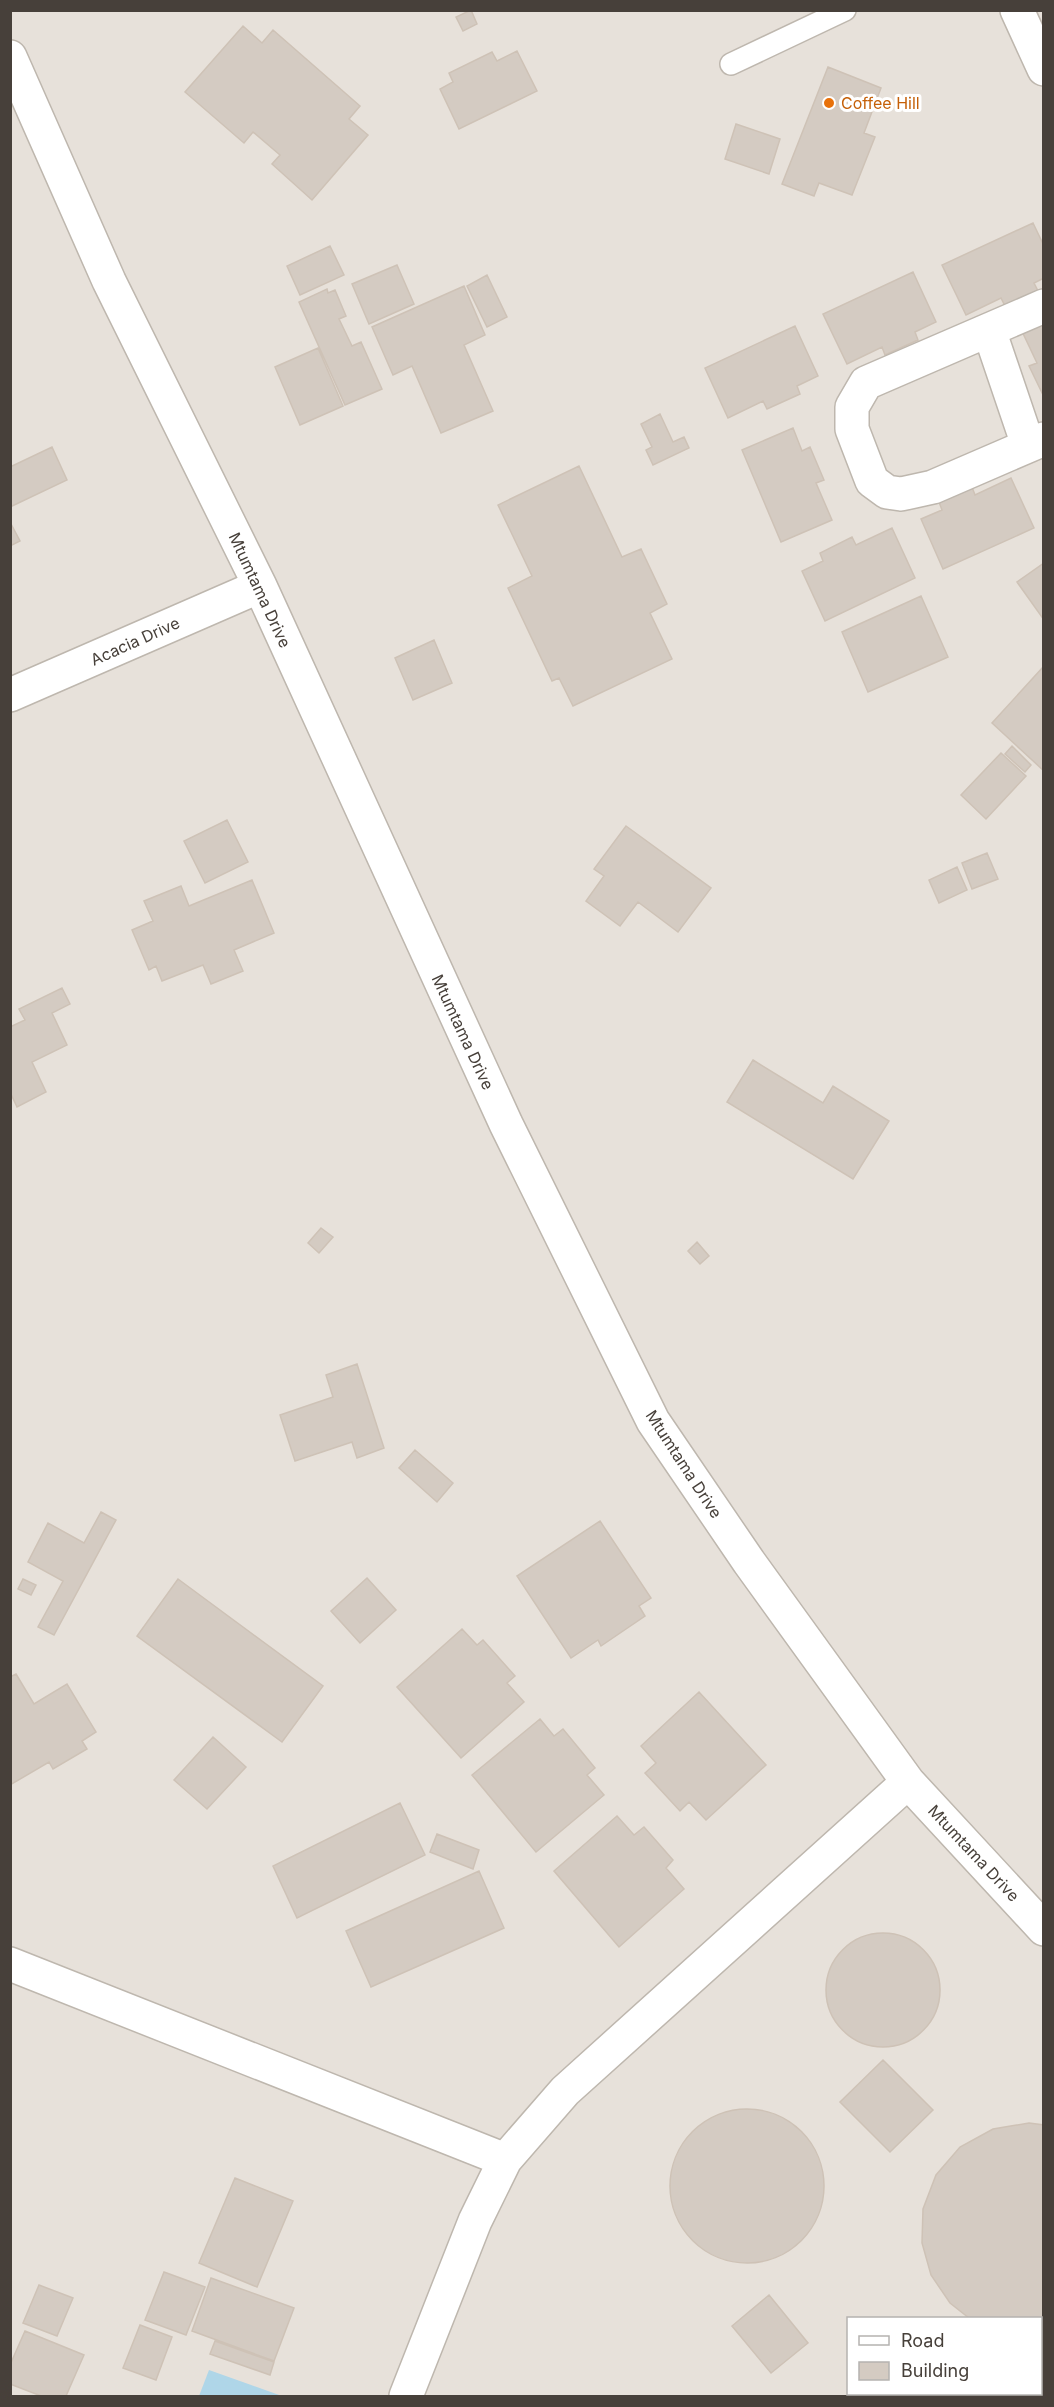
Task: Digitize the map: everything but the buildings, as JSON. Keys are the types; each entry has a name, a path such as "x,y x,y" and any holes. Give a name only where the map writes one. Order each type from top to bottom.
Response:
{"street":[{"path":"1017,10 1044,69"},
{"name":"Mtumtama Drive","path":"10,57 109,281 260,586 506,1124 653,1421 749,1562 908,1782 1044,1929"},
{"path":"989,330 1036,442 933,487 901,494 887,492 872,481 852,429 852,407 866,383 1044,306"},
{"name":"Acacia Drive","path":"10,695 260,586"},
{"path":"405,2397 475,2221 505,2160 565,2091 908,1782"},
{"path":"10,1964 505,2160"}],"lane":[{"path":"731,64 845,10"}],"shaded area":[{"path":"11,11 1043,11 1043,2396 11,2396"}],"water":[{"path":"209,2370 282,2396 199,2396"}],"place":[{"name":"Coffee Hill","path":"829,103"}]}
